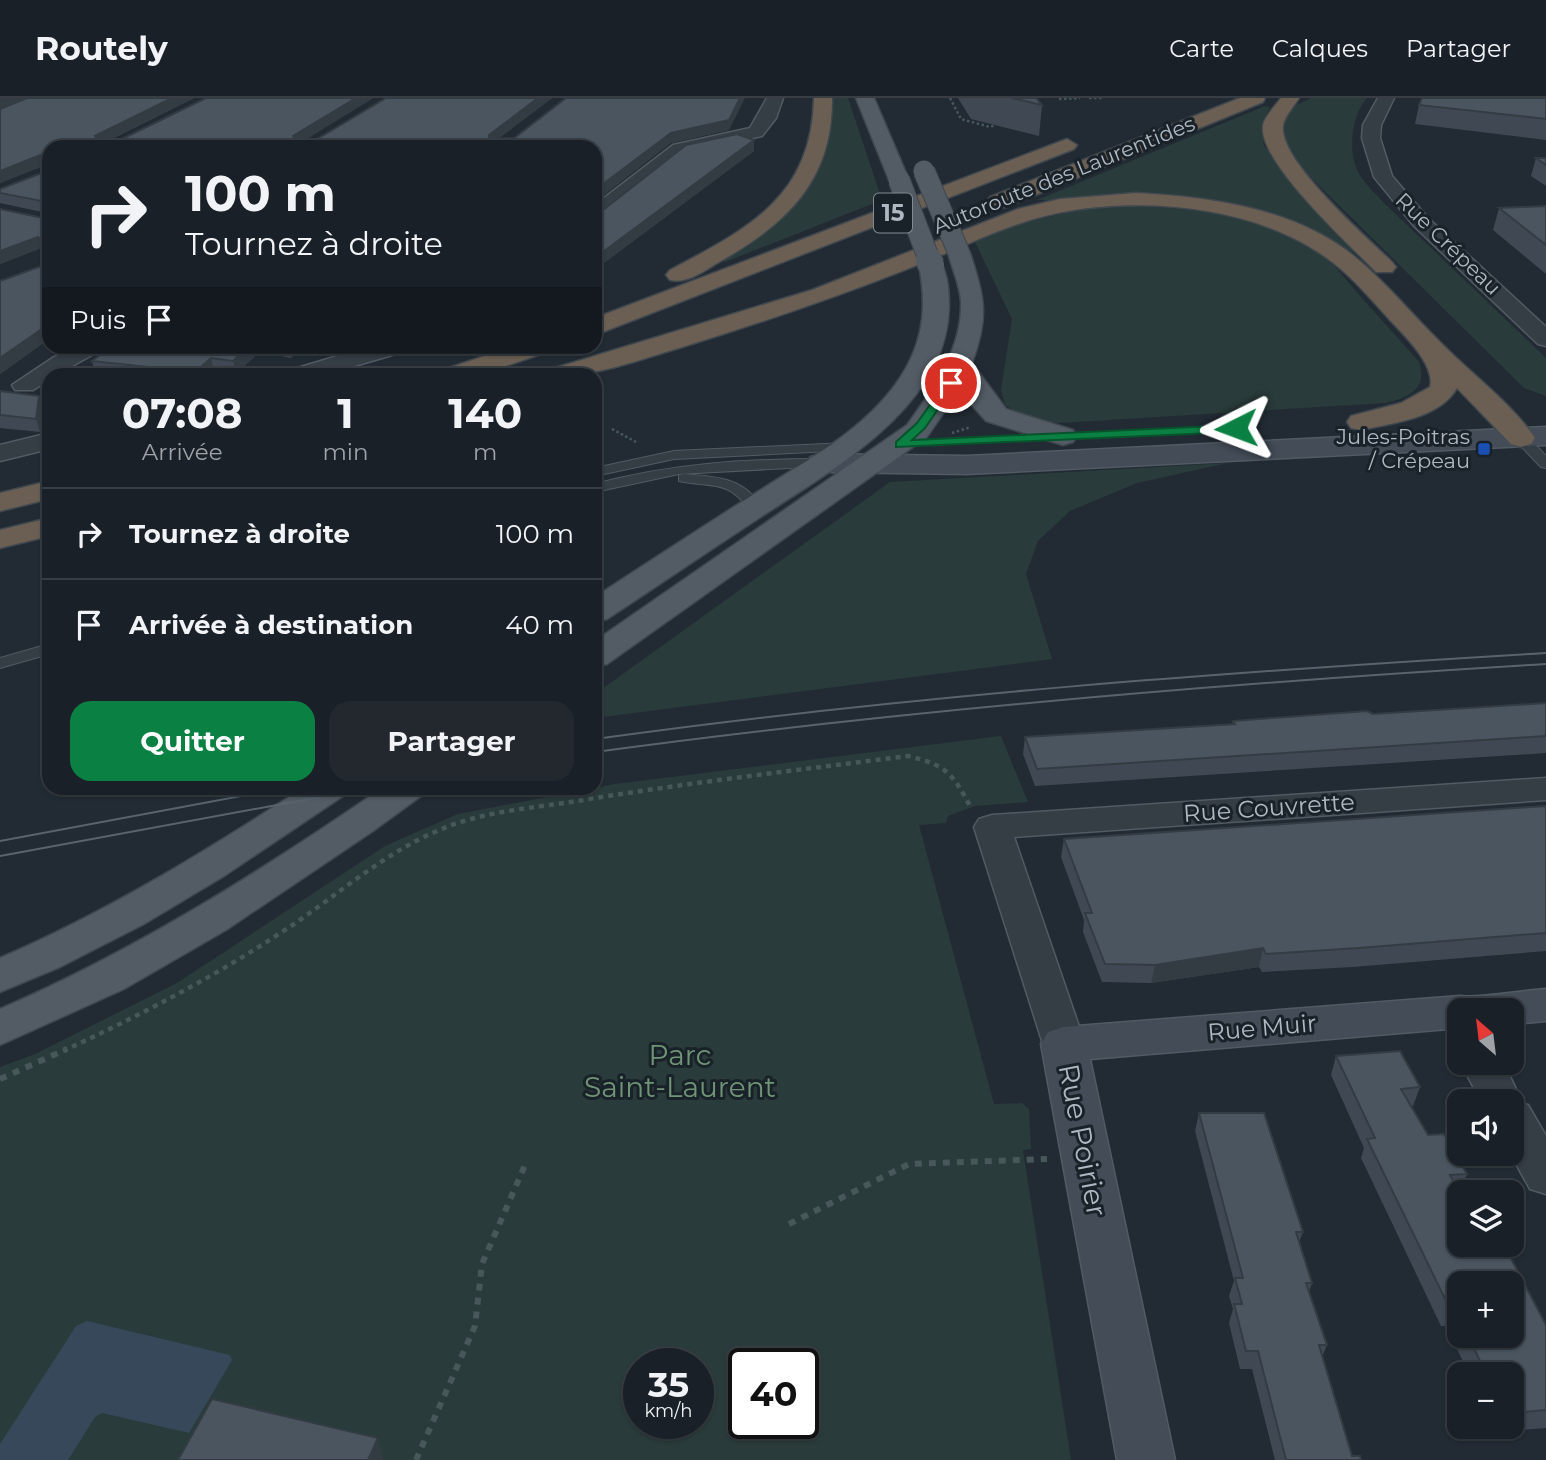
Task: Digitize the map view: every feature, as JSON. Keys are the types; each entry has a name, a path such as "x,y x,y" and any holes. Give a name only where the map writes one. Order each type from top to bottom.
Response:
{"highway":[{"path":"602,322 723,250 775,212 799,186 813,162 822,126 823,98"},
{"name":"Autoroute des Laurentides","path":"578,368 795,284 1256,98"},
{"path":"1290,98 1273,124 1272,138 1280,155 1303,184 1538,425"},
{"name":"Autoroute des Laurentides","path":"602,323 1089,137"},
{"path":"581,368 856,282 1027,214 1067,206 1160,202 1213,208 1290,229 1322,245 1348,263 1500,416 1538,425"},
{"path":"1361,422 1431,401 1443,391 1445,376 1417,335"},
{"path":"476,368 517,354"},
{"path":"0,502 42,492"},
{"path":"0,539 42,529"}],"main road":[{"path":"602,607 865,433 895,403 918,371 931,345 938,308 931,265 866,98"},
{"path":"602,652 900,444 921,426 960,365 971,332 971,290 959,253 914,147"},
{"path":"960,365 982,393 984,403 996,415 1063,436"},
{"path":"0,976 87,938 160,898 318,795"},
{"path":"0,1028 80,993 184,937 253,895 397,795"}],"street":[{"path":"602,210 679,149 756,132 767,118 775,98"},
{"name":"Rue Crépeau","path":"1386,98 1372,125 1371,138 1382,175 1399,200 1546,339"},
{"path":"1,112 25,99"},
{"path":"48,368 80,354"},
{"path":"323,368 371,354"},
{"path":"12,384 42,371"},
{"path":"12,384 42,387"},
{"path":"846,447 1500,416"},
{"path":"821,463 967,465 1538,425"},
{"path":"0,453 42,443"},
{"name":"Rue Couvrette","path":"992,827 1546,789"},
{"name":"Rue Poirier","path":"992,827 1065,1044 1146,1460"},
{"name":"Rue Muir","path":"1524,1008 1546,1005"},
{"name":"Rue Muir","path":"1065,1044 1447,1016"},
{"path":"1524,1137 1546,1176"}],"lane":[{"path":"1538,425 1546,464"},
{"path":"602,471 674,456 846,447"},
{"path":"602,486 656,474 723,465 821,463"},
{"path":"656,474 738,486 749,495 754,507"},
{"path":"0,663 42,651"}],"path":[{"path":"950,98 961,119 990,127 995,125"},
{"path":"1059,99 1080,98"},
{"path":"1089,98 1104,98"},
{"path":"955,108 963,108"},
{"path":"612,429 636,442"},
{"path":"0,1079 141,1015 282,932 391,856 446,827 476,818 663,787 908,756 934,762 954,776 966,804 992,827"},
{"path":"789,1224 909,1164 1086,1157"},
{"path":"416,1460 475,1326 482,1264 524,1165"}],"green space":[{"path":"828,98 848,98 882,200 725,262 716,259 785,209"},
{"path":"1311,98 1367,98 1357,115 1352,137 1354,158 1361,177 1383,202 1546,358 1546,396 1524,388 1297,164 1285,138 1284,124 1288,109"},
{"path":"1265,106 1270,107 1261,127 1264,146 1357,252 1347,253 1225,205 1037,200"},
{"path":"1126,206 1231,216 1281,232 1304,243 1334,265 1419,362 1419,385 1409,395 1386,403 1060,423 1031,417 1005,405 1001,390 1012,319 974,240 1049,217"},
{"path":"1228,463 1137,483 1070,511 1038,541 1026,574 1052,659 602,717 602,689 890,482"},
{"name":"Parc Saint-Laurent","path":"1001,736 1028,802 975,806 948,816 946,823 919,825 994,1104 1022,1103 1029,1109 1031,1149 1023,1150 1071,1460 0,1460 0,1067 35,1054 177,983 385,846 458,814 557,795 602,795 602,786 615,784"}],"water":[{"path":"87,1321 230,1355 232,1360 189,1433 102,1413 95,1417 68,1460 0,1460 0,1444 76,1326"}],"building":[{"path":"27,98 172,98 95,136 97,139 122,139 206,98 356,98 293,136 295,139 317,139 386,98 538,98 489,135 489,138 513,139 566,98 740,98 729,120 671,133 602,185 602,140 42,140 42,154 0,171 0,109"},
{"path":"1012,98 1036,98 1042,105"},
{"path":"1422,98 1546,98 1546,119 1419,105"},
{"path":"737,134 754,140 602,253 602,210 686,145"},
{"path":"1536,158 1546,158 1546,165"},
{"path":"42,173 42,201 0,193 0,189"},
{"path":"1546,206 1546,245 1499,208"},
{"path":"0,209 42,218 42,244 38,237 0,251"},
{"path":"42,266 42,329 0,358 0,281"},
{"path":"101,354 240,354 233,361 211,358 200,368 158,368 92,361"},
{"path":"0,391 39,396 36,419 0,415"},
{"path":"1546,703 1546,736 1037,769 1025,737 1235,724 1233,721 1367,711 1373,714"},
{"path":"1546,806 1546,933 1266,954 1263,948 1155,965 1105,964 1085,913 1092,913 1064,839"},
{"path":"1400,1051 1420,1087 1401,1089 1428,1135 1444,1134 1447,1139 1447,1166 1462,1166 1467,1174 1450,1175 1453,1180 1447,1180 1447,1257 1510,1257 1518,1271 1447,1271 1447,1303 1367,1139 1375,1138 1336,1056"},
{"path":"1199,1113 1264,1113 1303,1232 1296,1232 1312,1283 1306,1283 1327,1345 1319,1345 1352,1456 1360,1456 1361,1460 1286,1460 1258,1351 1246,1351 1234,1304 1242,1304 1235,1278 1243,1278"},
{"path":"1524,1283 1546,1325 1546,1410 1524,1412 1524,1362 1480,1362 1474,1348 1524,1348"},
{"path":"212,1399 378,1438 368,1460 178,1460"}],"tram line":[{"path":"602,738 951,697 1308,668 1546,653"},
{"path":"602,751 832,723 1070,699 1546,664"},
{"path":"0,841 246,795"},
{"path":"0,856 331,795"}],"place":[{"name":"Jules-Poitras / Crépeau","path":"1484,449"}],"route":[{"path":"951,383 917,431 900,444 1236,428"}]}
